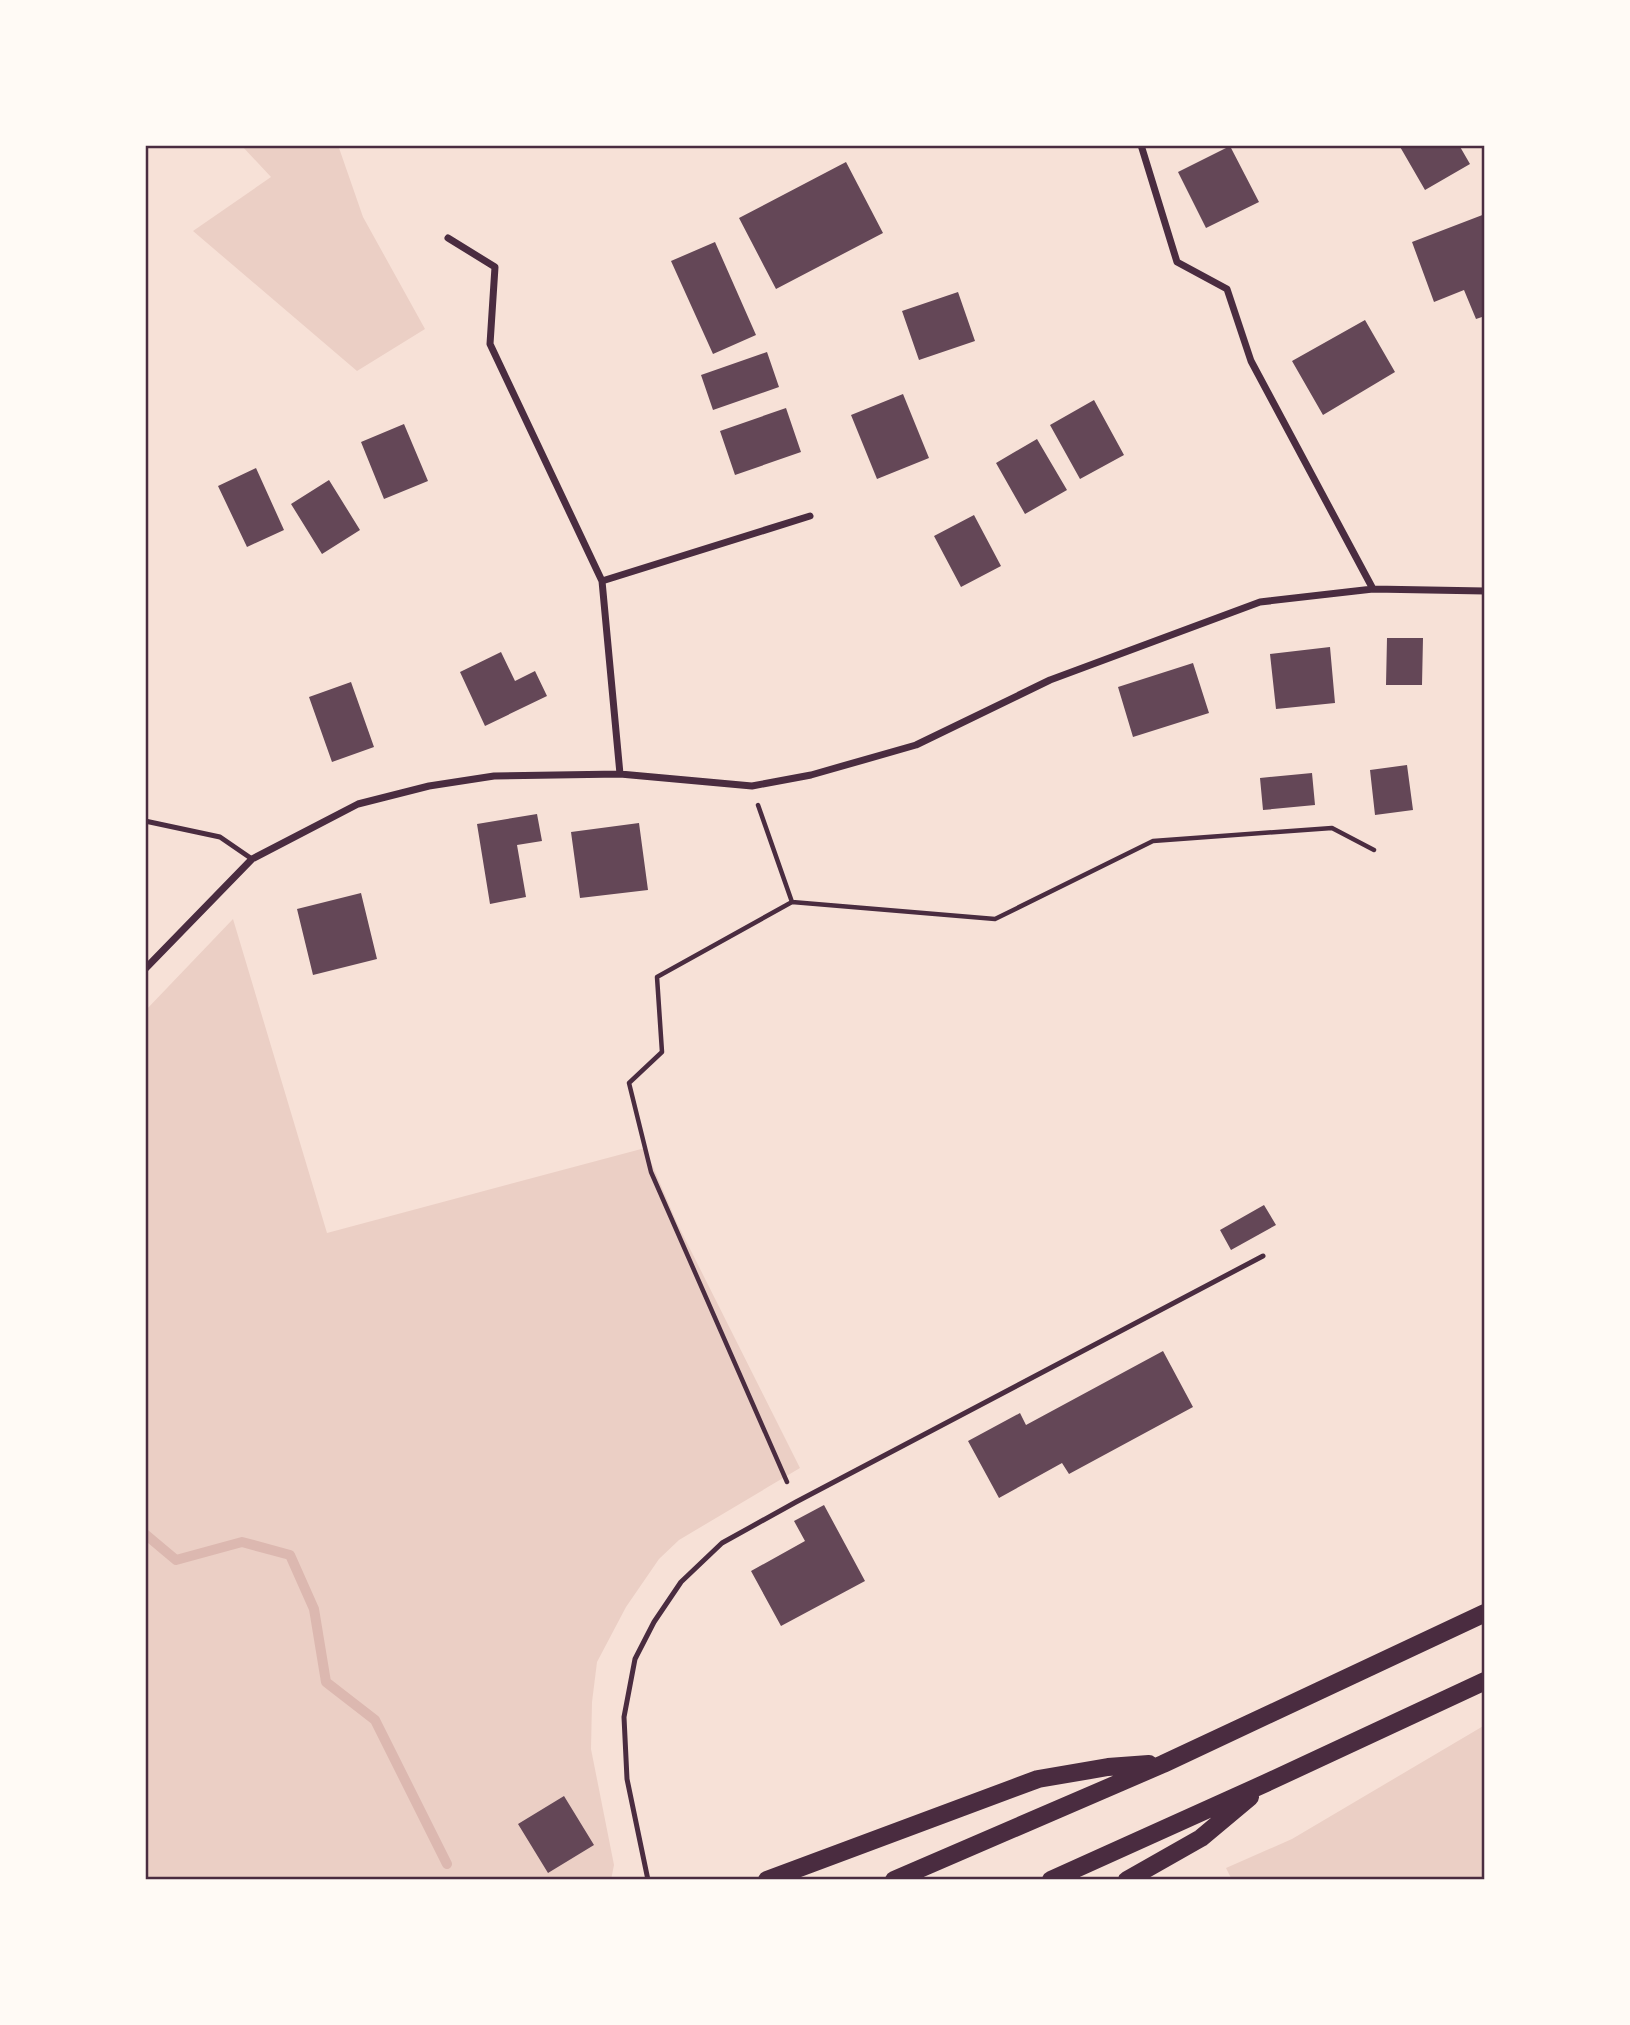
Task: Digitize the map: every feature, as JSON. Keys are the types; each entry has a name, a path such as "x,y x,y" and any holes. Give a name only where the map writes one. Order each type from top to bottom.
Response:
{"main road":[{"path":"894,1880 1163,1764 1485,1613"},
{"path":"1051,1880 1485,1681"},
{"path":"767,1880 1038,1779 1108,1767 1163,1764"},
{"path":"1127,1880 1201,1838 1266,1783"}],"street":[{"path":"1141,145 1177,262 1227,289 1251,361 1373,589"},
{"path":"448,238 495,267 490,344 602,581 620,774"},
{"path":"602,581 810,516"},
{"path":"145,969 252,859 358,804 429,786 494,776 620,774 752,786 811,775 916,745 1050,680 1261,601 1373,589 1485,591"}],"lane":[{"path":"145,821 220,837 252,859"},
{"path":"648,1880 627,1779 624,1717 635,1659 654,1622 681,1582 722,1543 1263,1256"}],"path":[{"path":"752,786 792,902"},
{"path":"796,1502 650,1172 629,1083 663,1052 657,977 792,902 995,919 1153,841 1332,828 1374,850"}],"shaded area":[{"path":"241,145 338,145 363,217 425,329 357,371 193,231 271,177"},
{"path":"233,919 327,1233 645,1148 677,1223 800,1468 679,1540 659,1559 626,1607 597,1662 592,1702 591,1749 614,1865 611,1880 145,1880 145,1011"},
{"path":"1485,1725 1485,1880 1232,1880 1226,1868 1292,1839"}],"building":[{"path":"1399,145 1459,145 1470,164 1425,190"},
{"path":"1230,146 1259,202 1206,228 1178,172"},
{"path":"846,162 883,233 776,289 739,218"},
{"path":"1485,214 1485,316 1476,319 1464,290 1434,302 1412,242"},
{"path":"715,242 756,335 713,354 671,261"},
{"path":"958,292 975,341 919,360 902,311"},
{"path":"1365,320 1395,372 1323,415 1292,361"},
{"path":"767,352 779,387 713,410 701,375"},
{"path":"903,394 929,458 877,479 851,415"},
{"path":"1094,400 1124,455 1080,479 1050,425"},
{"path":"786,408 801,452 735,475 720,431"},
{"path":"404,424 428,481 384,499 361,442"},
{"path":"1037,439 1067,490 1025,514 996,463"},
{"path":"256,468 284,530 247,547 218,486"},
{"path":"329,480 360,530 322,554 291,504"},
{"path":"974,515 1001,566 961,587 934,536"},
{"path":"1387,638 1423,638 1422,685 1386,685"},
{"path":"1330,647 1335,703 1276,709 1270,654"},
{"path":"501,652 515,681 535,671 547,696 485,726 460,672"},
{"path":"1193,663 1209,713 1133,737 1118,687"},
{"path":"351,682 374,747 332,762 309,697"},
{"path":"1407,765 1413,810 1375,815 1370,770"},
{"path":"1312,773 1315,805 1263,810 1260,778"},
{"path":"537,814 542,841 517,845 526,897 490,904 477,824"},
{"path":"639,823 648,890 580,898 571,832"},
{"path":"361,893 377,959 313,975 297,909"},
{"path":"1264,1205 1276,1225 1231,1250 1220,1230"},
{"path":"1163,1351 1193,1407 1069,1474 1062,1463 999,1498 968,1441 1020,1413 1026,1425"},
{"path":"824,1505 865,1581 781,1626 751,1571 805,1541 794,1521"},
{"path":"564,1796 594,1845 548,1873 518,1824"}],"waterway":[{"path":"145,1534 176,1560 242,1542 290,1555 314,1609 326,1682 375,1720 447,1864"}]}
